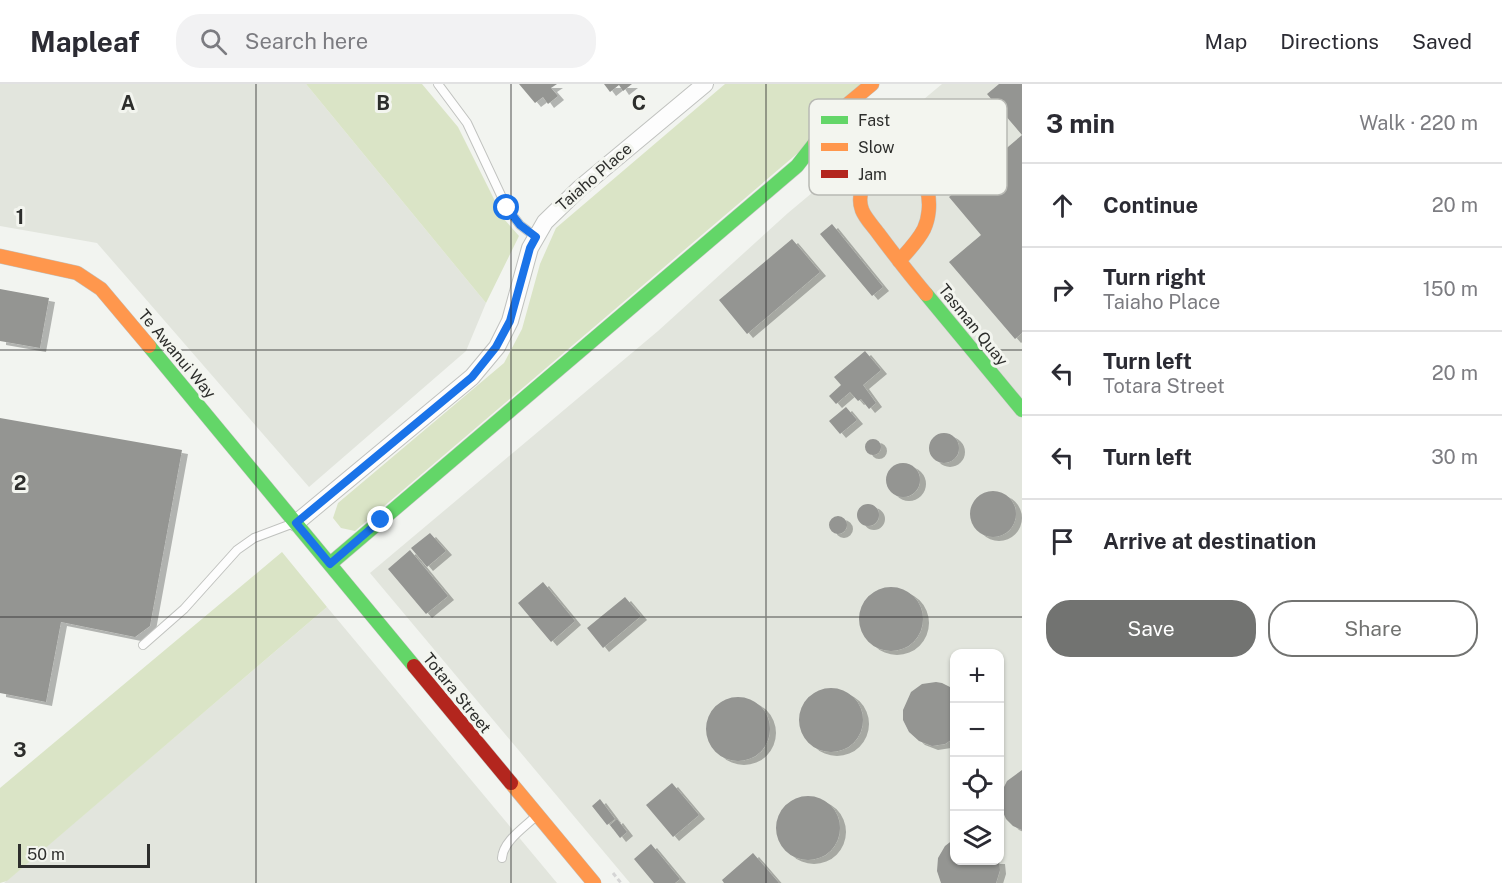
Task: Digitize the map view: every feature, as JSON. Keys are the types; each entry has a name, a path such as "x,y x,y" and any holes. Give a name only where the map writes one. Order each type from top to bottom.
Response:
{"street":[{"name":"Taiaho Place","path":"296,523 472,377 496,347 510,321 530,248 545,222 559,207 705,84"},
{"path":"854,99 872,84"},
{"path":"330,564 797,166 809,151"},
{"name":"Tasman Quay","path":"861,195 859,204 863,213 899,261 1020,404"},
{"name":"Tasman Quay","path":"899,261 919,239 928,221 929,195"},
{"name":"Te Awanui Way","path":"0,256 77,273 101,289 296,523"},
{"name":"Totara Street","path":"296,523 536,816 594,883"}],"lane":[{"path":"438,84 467,123 507,208 520,225 536,237"},
{"path":"143,645 184,609 237,550 254,538 296,523"},
{"path":"502,858 502,853 509,842 536,816"}],"path":[{"path":"608,866 621,883"}],"shaded area":[{"path":"0,84 306,84 486,303 466,351 309,487 97,243 0,226"},
{"path":"942,84 1022,84 1022,883 630,883 370,573 658,331 809,195 1007,195 1007,99 924,99"},
{"path":"327,607 557,883 4,883"}],"green space":[{"path":"306,84 422,84 458,127 504,219 519,236 486,303"},
{"path":"725,84 864,84 850,99 809,99 809,142 799,152 355,531 341,528 333,518 338,503 504,363 522,329 540,264 556,228"},
{"path":"282,552 327,607 7,881 0,883 0,788"}],"building":[{"path":"519,84 557,84 551,88 558,96 548,104 543,97 535,103"},
{"path":"604,84 632,84 623,91 619,85 610,92"},
{"path":"999,84 1022,84 1022,135 1007,117 1007,99 991,99 987,94"},
{"path":"1022,135 1022,333 1015,339 949,262 981,235 949,197 951,195 1007,195 1007,148"},
{"path":"832,224 883,287 872,296 820,234"},
{"path":"792,239 820,272 747,334 719,300"},
{"path":"0,289 49,298 40,348 0,341"},
{"path":"865,351 881,370 863,385 876,403 869,409 861,399 858,401 850,392 836,404 829,396 841,385 834,377"},
{"path":"846,407 857,420 840,434 829,421"},
{"path":"0,418 182,450 150,626 135,637 61,622 46,702 0,693"},
{"path":"944,433 950,434 958,442 958,454 950,462 944,463 938,462 930,454 929,448 930,442 938,434"},
{"path":"873,439 881,447 873,455 865,447"},
{"path":"903,463 915,468 920,480 915,492 903,497 891,492 886,480 891,468"},
{"path":"993,491 1009,498 1016,514 1009,530 993,537 977,530 970,514 977,498"},
{"path":"868,504 876,507 879,515 876,523 868,526 860,523 857,515 860,507"},
{"path":"838,516 844,519 847,525 844,531 838,534 832,531 829,525 832,519"},
{"path":"430,533 446,551 427,567 411,548"},
{"path":"410,550 448,596 426,614 388,569"},
{"path":"543,582 575,621 551,642 518,603"},
{"path":"891,587 909,593 917,601 923,619 917,637 909,645 891,651 873,645 865,637 859,619 865,601 873,593"},
{"path":"625,597 641,616 603,648 587,628"},
{"path":"936,682 950,687 950,741 945,744 932,746 919,741 909,732 903,720 903,710 911,692 922,684"},
{"path":"831,688 849,694 857,702 863,720 857,738 849,746 831,752 813,746 805,738 799,720 805,702 813,694"},
{"path":"738,697 756,703 764,711 770,729 764,747 756,755 738,761 720,755 712,747 706,729 712,711 720,703"},
{"path":"1022,770 1022,830 1013,826 1004,814 1004,787 1007,781"},
{"path":"672,783 699,815 673,837 646,805"},
{"path":"808,796 826,802 834,810 840,828 834,846 826,854 808,860 790,854 782,846 776,828 782,810 790,802"},
{"path":"600,799 615,819 607,825 592,806"},
{"path":"617,819 627,832 620,838 610,825"},
{"path":"950,842 950,865 1000,865 996,883 941,883 937,871 938,858"},
{"path":"651,844 680,879 675,883 654,883 634,859"},
{"path":"753,853 779,883 724,883 722,880"}],"traffic: fast":[{"path":"330,564 797,166 809,151"},
{"path":"926,294 1022,410"},
{"path":"149,346 414,666"}],"traffic: slow":[{"path":"854,99 872,84"},
{"path":"861,195 860,201 865,216 926,294"},
{"path":"899,261 924,229 929,211 928,195"},
{"path":"0,256 77,273 101,289 149,346"},
{"path":"511,783 594,883"}],"traffic: jam":[{"path":"414,666 511,783"}],"route":[{"path":"381,520 330,564 296,523 472,377 496,347 510,321 530,248 536,237 520,225 507,208"}]}
